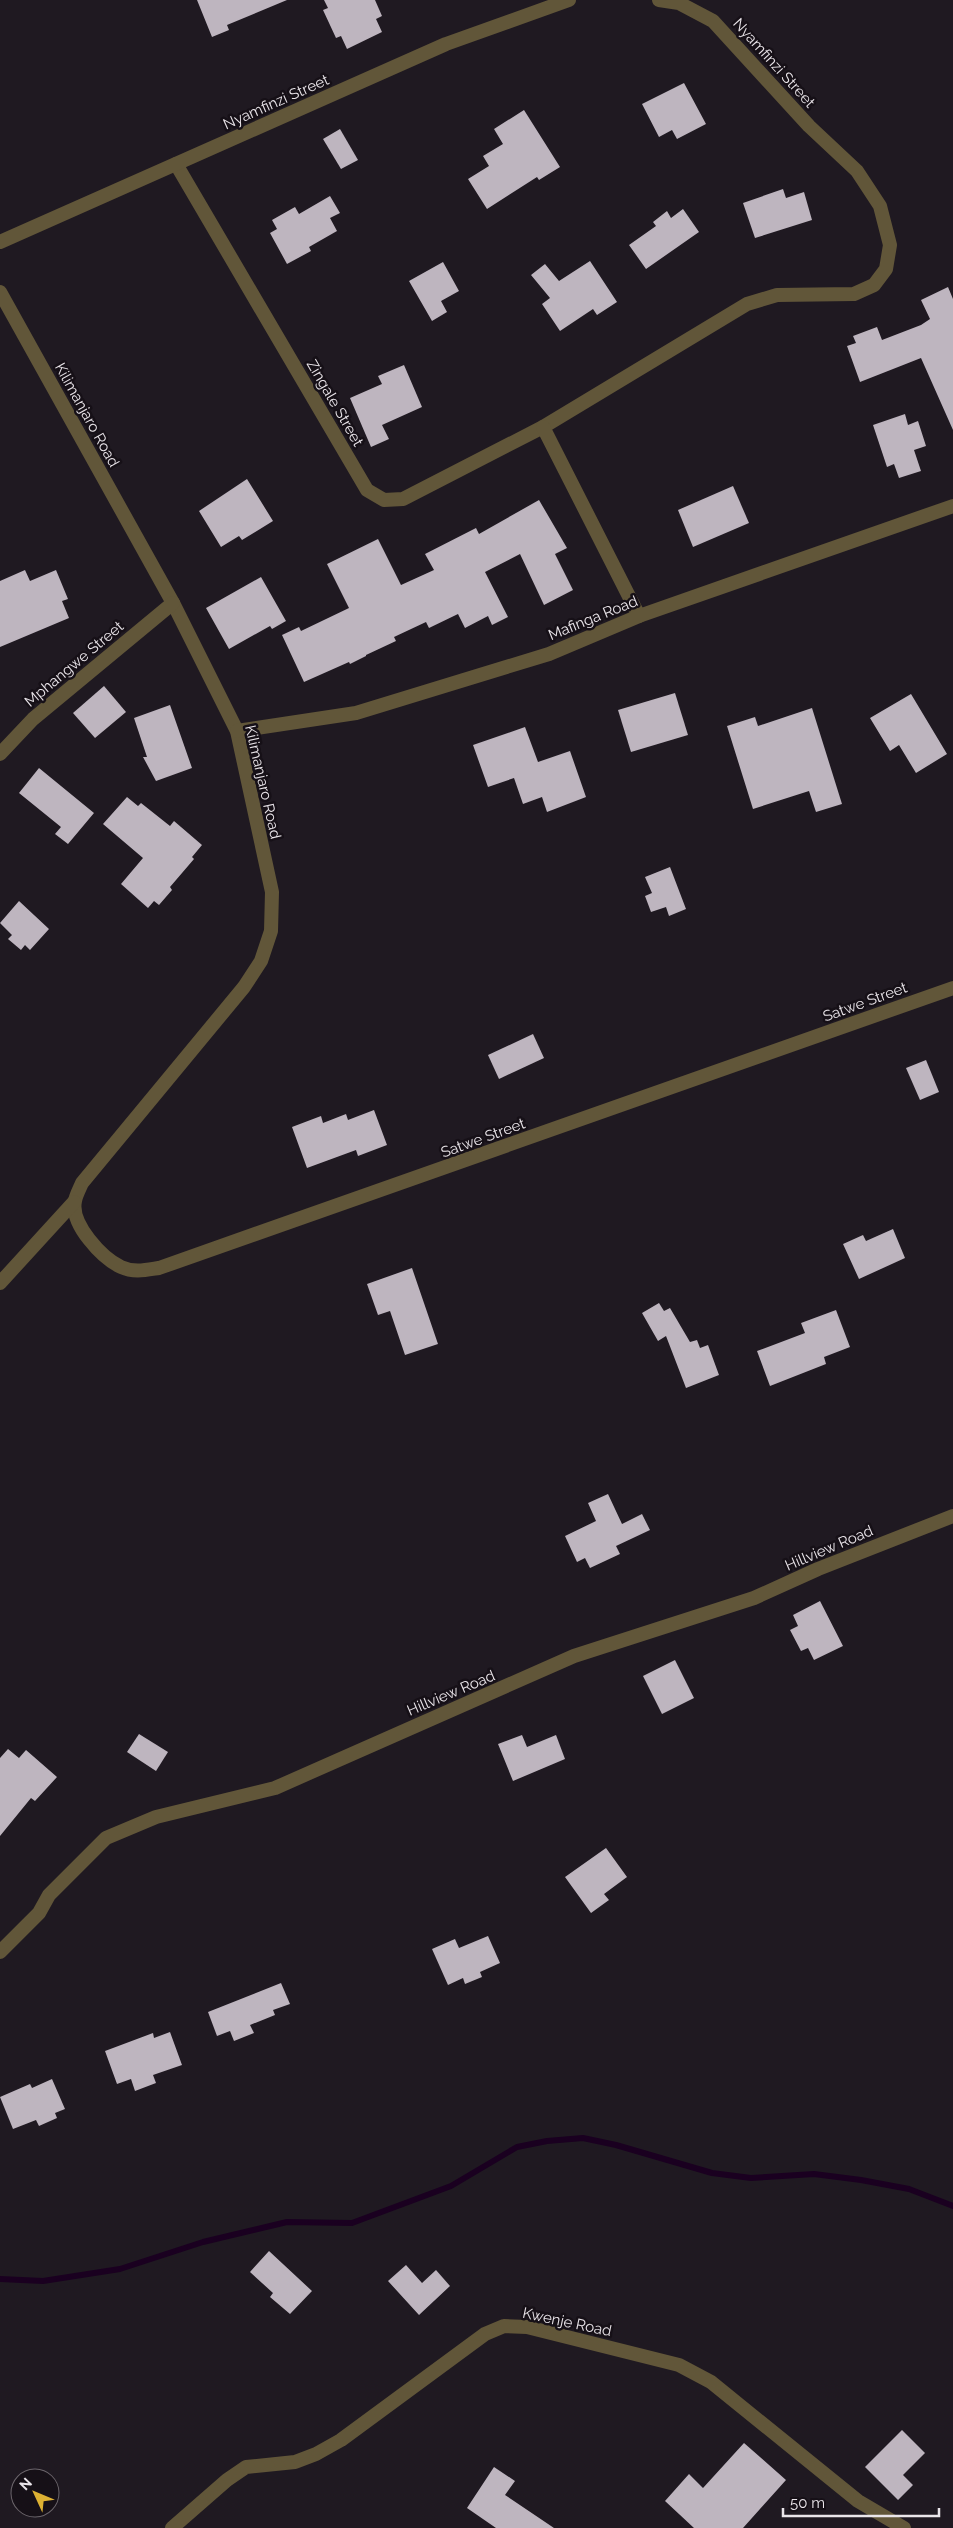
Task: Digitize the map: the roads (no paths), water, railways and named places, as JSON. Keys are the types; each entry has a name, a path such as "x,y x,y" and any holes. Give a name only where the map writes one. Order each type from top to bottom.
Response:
{"street":[{"name":"Nyamfinzi Street","path":"0,242 446,44 569,0"},
{"name":"Nyamfinzi Street","path":"543,427 747,304 777,295 854,294 874,285 886,269 890,245 880,206 857,171 810,126 713,20 679,3 659,0"},
{"name":"Zingale Street","path":"176,164 367,490 384,500 403,499 543,427"},
{"name":"Kilimanjaro Road","path":"0,292 173,603 237,731 272,892 271,931 262,961 244,987 82,1183 74,1202"},
{"path":"543,427 639,616"},
{"name":"Mafinga Road","path":"237,731 356,713 549,654 639,616 953,506"},
{"name":"Mphangwe Street","path":"0,754 33,719 173,603"},
{"name":"Satwe Street","path":"74,1202 77,1222 92,1244 121,1267 140,1271 159,1268 953,988"},
{"path":"0,1282 74,1202"},
{"name":"Hillview Road","path":"0,1952 38,1913 49,1895 106,1838 156,1817 275,1788 574,1656 754,1598 818,1569 953,1516"},
{"name":"Kwenje Road","path":"172,2528 246,2466 295,2462 316,2454 341,2440 485,2334 504,2326 527,2327 679,2365 711,2382 858,2501 904,2528"}],"waterway":[{"path":"0,2279 43,2281 120,2269 203,2242 287,2222 352,2223 451,2186 517,2147 547,2141 583,2138 616,2145 712,2173 751,2178 814,2174 861,2180 909,2189 953,2206"}]}
